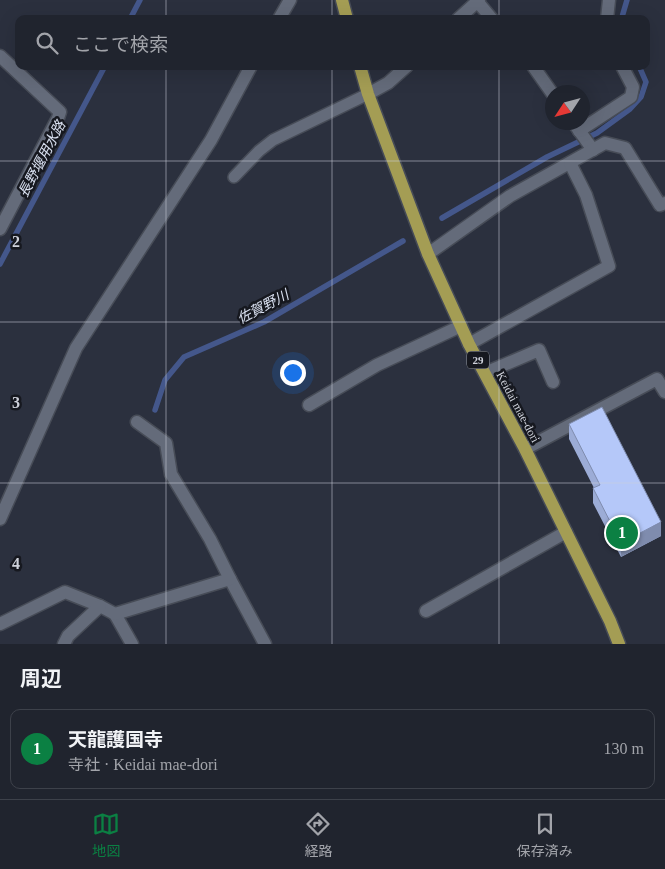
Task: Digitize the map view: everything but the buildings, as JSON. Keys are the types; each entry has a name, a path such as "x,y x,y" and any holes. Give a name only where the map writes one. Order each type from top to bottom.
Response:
{"main road":[{"path":"342,0 346,15"},
{"name":"Keidai mae-dori","path":"361,70 368,94 428,254 469,344 525,449 619,644"}],"street":[{"path":"281,15 290,0"},
{"path":"462,15 477,0 489,15"},
{"path":"607,15 609,0"},
{"path":"0,56 60,112 0,229"},
{"path":"0,519 76,348 211,140 249,70"},
{"path":"368,94 388,83 403,70"},
{"path":"536,70 546,85"},
{"path":"590,122 631,97 633,87 624,70"},
{"path":"579,130 591,148"},
{"path":"428,254 510,196 570,163 591,148 605,143 625,148 660,205 665,203"},
{"path":"469,344 609,266 586,195 570,163"},
{"path":"309,405 376,365 461,326"},
{"path":"485,374 539,350 553,382"},
{"path":"525,449 657,378 665,392"},
{"path":"138,422 166,443 171,474 210,539 265,644"},
{"path":"426,611 566,532"},
{"path":"116,614 230,579"},
{"path":"0,624 65,592 116,614 132,644"},
{"path":"64,644 68,636 100,606"}],"lane":[{"path":"234,178 259,151 273,140 368,94"}],"waterway":[{"name":"長野堰用水路","path":"132,15 140,0"},
{"name":"佐賀野川","path":"623,15 627,0"},
{"name":"長野堰用水路","path":"0,264 103,70"},
{"name":"佐賀野川","path":"442,218 547,157 597,133 630,109 641,97 646,82 641,70"},
{"name":"佐賀野川","path":"155,410 165,380 184,357 264,322 403,241"}],"place":[{"name":"天龍護国寺","path":"622,533"}]}
